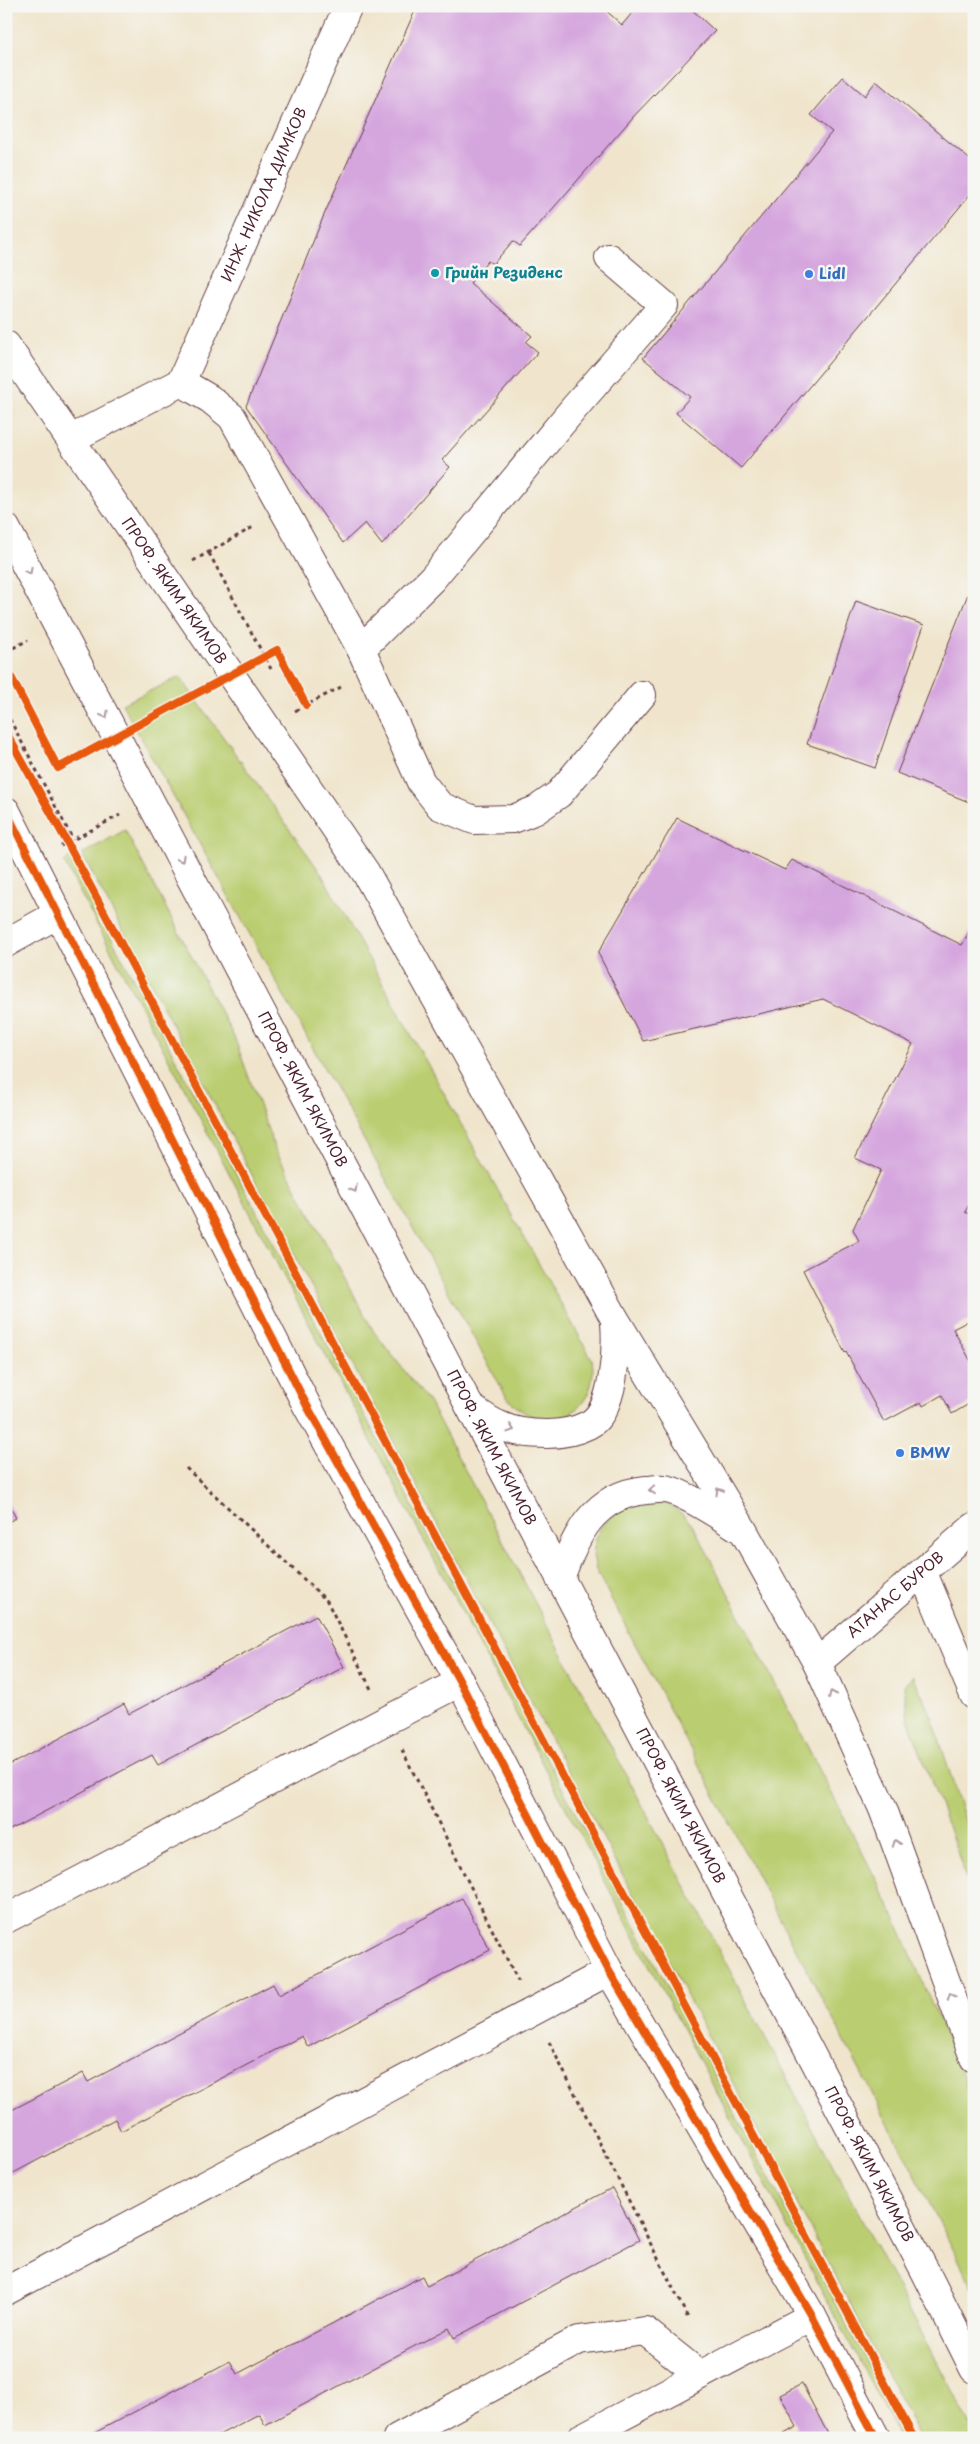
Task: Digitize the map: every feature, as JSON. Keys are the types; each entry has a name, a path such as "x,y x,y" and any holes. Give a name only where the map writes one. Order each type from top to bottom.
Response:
{"main road":[{"name":"ИНЖ. НИКОЛА ДИМКОВ","path":"180,382 348,6"},
{"path":"366,660 575,407 664,306 609,258"},
{"name":"ПРОФ. ЯКИМ ЯКИМОВ","path":"6,345 366,873 615,1319 743,1530 818,1663 883,1809 974,2058"},
{"path":"71,439 180,382 210,399 232,417 366,660 421,782 440,806 474,820 513,819 536,810 559,794 642,695"},
{"name":"ПРОФ. ЯКИМ ЯКИМОВ","path":"6,528 925,2271 974,2369"},
{"path":"6,811 306,1404 460,1682 609,1971 812,2316 876,2438"},
{"path":"6,943 58,914"},
{"path":"469,1407 500,1426 527,1434 561,1434 590,1425 603,1407 614,1375 617,1350 615,1319"},
{"path":"560,1580 572,1546 593,1516 608,1501 635,1491 666,1488 743,1530"},
{"name":"АТАНАС БУРОВ","path":"818,1663 974,1527"},
{"path":"923,1573 974,1696"},
{"path":"6,1919 460,1682"},
{"path":"6,2291 609,1971"},
{"path":"581,2438 812,2316"},
{"path":"396,2438 579,2340 645,2331 706,2372"}],"path":[{"path":"272,670 209,552 283,511"},
{"path":"6,651 13,648 10,643"},
{"path":"260,659 268,654"},
{"path":"290,703 295,711 306,705 366,660"},
{"path":"302,697 306,705"},
{"path":"6,712 70,841 72,851"},
{"path":"6,732 70,841"},
{"path":"32,862 150,800"},
{"path":"186,1468 327,1601 533,2011 706,2372"}],"green space":[{"path":"180,677 321,873 592,1359 592,1379 587,1395 578,1408 566,1416 551,1419 535,1417 520,1410 506,1396 122,704"},
{"path":"125,830 235,1039 275,1149 374,1332 429,1402 974,2432 974,2438 921,2438 82,854"},
{"path":"69,858 907,2438 900,2438 64,862"},
{"path":"656,1500 678,1511 695,1529 891,1908 964,2079 974,2112 974,2290 596,1570 593,1555 595,1541 601,1527 625,1505"},
{"path":"913,1676 932,1717 974,1848 974,1905 956,1848 908,1719 904,1686"}],"building":[{"name":"Грийн Резиденс","path":"417,6 601,6 622,25 638,6 688,6 715,31 634,116 520,246 513,241 493,264 488,261 470,283 532,336 526,342 538,352 442,460 450,467 382,545 365,523 343,543 246,406 324,215"},
{"name":"Lidl","path":"843,77 865,96 876,81 974,163 974,190 741,468 676,413 690,397 643,358 832,132 811,115"},
{"path":"974,579 974,804 897,773"},
{"path":"856,601 924,625 875,768 807,744"},
{"path":"677,818 785,870 792,860 962,945 969,932 974,934 974,1195 965,1212 974,1217 974,1318 953,1329 974,1367 974,1401 952,1414 942,1395 923,1406 921,1402 884,1422 845,1353 803,1270 859,1241 853,1229 881,1170 855,1158 913,1044 823,999 643,1041 598,953"},
{"path":"6,1499 16,1518 6,1523"},
{"path":"316,1615 344,1667 158,1765 152,1755 6,1832 6,1767 124,1704 129,1714"},
{"path":"462,1898 490,1950 308,2047 302,2036 121,2131 115,2119 6,2177 6,2113 83,2073 88,2082 273,1984 279,1995"},
{"path":"612,2188 639,2240 454,2338 449,2328 265,2425 259,2414 213,2438 85,2438 230,2361 237,2374 422,2276 427,2286"},
{"path":"802,2384 830,2438 786,2438 784,2434 797,2427 780,2395"}],"cycle path":[{"path":"6,667 58,768 277,650 306,705"},
{"path":"6,732 67,842 914,2438"},
{"path":"6,811 306,1404 460,1682 609,1971 812,2316 876,2438"}],"place":[{"name":"Грийн Резиденс","path":"435,273"},
{"name":"Lidl","path":"809,274"},
{"name":"BMW","path":"900,1453"}]}
